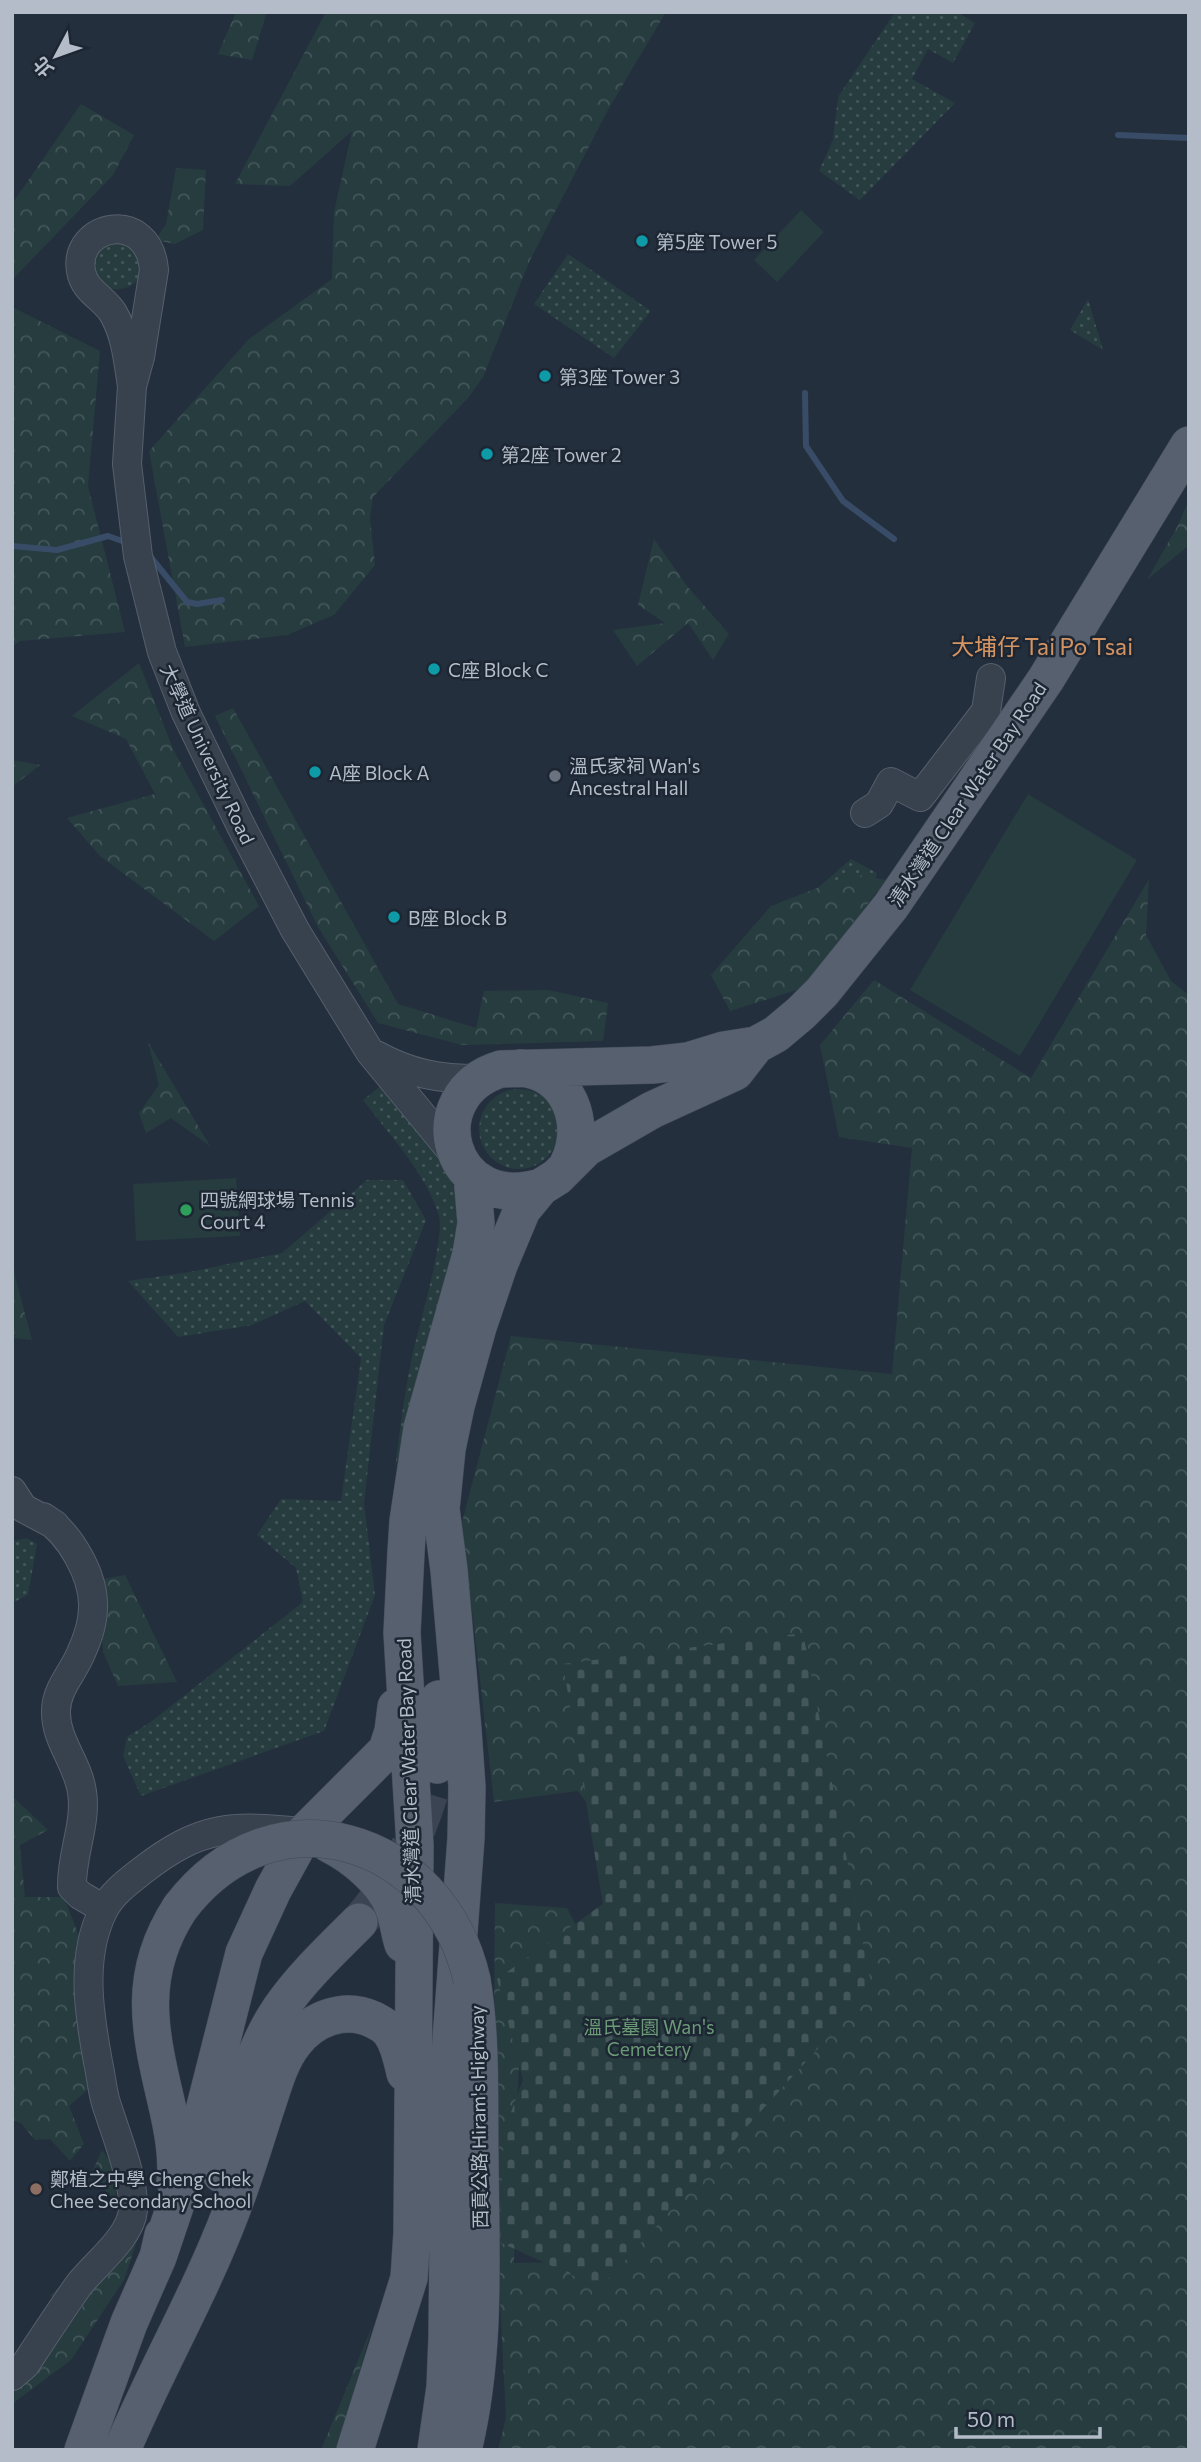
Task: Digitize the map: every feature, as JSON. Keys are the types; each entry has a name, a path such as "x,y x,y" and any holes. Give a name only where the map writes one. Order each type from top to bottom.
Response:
{"main road":[{"name":"清水灣道 Clear Water Bay Road","path":"355,2450 409,2278 412,2232 415,1846 402,1633 408,1521 422,1428 471,1254 476,1223 466,1169 453,1144 452,1125 456,1107 479,1079 490,1073 514,1068 652,1065 688,1061 724,1050 756,1045 776,1034 822,992 891,906 1046,679 1189,445"},
{"name":"清水灣道 Clear Water Bay Road","path":"436,2450 445,2387 450,2053 464,1882 467,1787 441,1510 447,1449 456,1406 478,1327 511,1235 523,1210 555,1176 586,1149 652,1110 735,1072 756,1045"},
{"name":"清水灣道 Clear Water Bay Road","path":"466,1169 487,1187 500,1191 523,1192 555,1176 576,1144 578,1130 570,1101 548,1077 528,1069 514,1068"},
{"path":"437,1765 439,1708 431,1580 441,1510"},
{"path":"158,2257 194,2150 244,1953 273,1889 305,1832 387,1750 395,1719 402,1633"},
{"path":"305,1832 350,1855 371,1875 392,1904 413,1983"},
{"name":"西貢公路 Hiram's Highway","path":"83,2450 129,2323 158,2257 173,2195 176,2161 171,2122 151,2032 152,1974 162,1941 191,1894 229,1862 262,1847 312,1839 346,1843 377,1854 408,1872 443,1909 468,1961 477,2015 479,2059 480,2322 474,2391 463,2450"},
{"path":"154,2378 204,2239 241,2098 256,2053 266,2031 286,2000 359,1922"},
{"path":"122,2450 206,2272 246,2171 278,2073 287,2052 300,2035 311,2026 335,2015 358,2015 383,2025 391,2032 402,2058 412,2110"}],"street":[{"name":"大學道 University Road","path":"132,386 120,328 112,312 85,283 81,271 81,258 86,246 94,237 105,231 128,231 139,236 153,257 154,270 140,357 132,386 127,464 133,527 162,652 186,713 295,930 370,1052 466,1169"},
{"path":"93,293 104,300 130,300 142,293 150,282"},
{"path":"865,813 879,804 891,782 920,797 986,711 991,678"},
{"path":"370,1052 402,1069 449,1079 479,1079"},
{"path":"12,1491 23,1508 55,1525 66,1535 75,1549 93,1601 91,1625 83,1649 57,1702 56,1725 75,1766 83,1793 73,1858 72,1887 104,1909"},
{"path":"12,2376 24,2365 80,2284 124,2234 134,2213 133,2195 105,2101 88,1996 93,1940 104,1909 123,1886 144,1869 178,1847 214,1831 244,1827 305,1832"}],"green space":[{"path":"236,12 267,12 252,60 218,54"},
{"path":"326,12 666,12 609,108 530,260 483,377 468,398 373,497 370,518 375,565 334,615 287,635 185,647 149,451 249,339 332,279 334,212 352,131 290,186 235,184"},
{"path":"895,12 957,12 975,23 953,63 928,49 912,79 955,103 860,200 819,171 833,140 838,97"},
{"path":"81,104 134,135 113,175 12,280 12,204"},
{"path":"176,168 206,170 203,230 175,244 155,240 166,224"},
{"path":"801,210 824,232 777,282 754,260"},
{"path":"123,240 142,256 139,279 127,287 116,289 100,280 93,262 95,253 102,247"},
{"path":"568,254 651,311 614,358 534,304"},
{"path":"1088,299 1103,350 1070,330"},
{"path":"12,307 100,351 88,486 125,632 20,641 12,647"},
{"path":"1189,500 1189,545 1147,580 1177,527"},
{"path":"654,539 687,586 729,634 713,660 688,623 637,666 613,630 665,623 638,605"},
{"path":"139,663 174,751 259,906 214,941 100,856 67,818 155,794 126,739 72,716"},
{"path":"233,708 398,1004 476,1028 484,991 548,990 608,1003 603,1041 462,1045 378,1023 318,927 215,716"},
{"path":"12,760 40,765 12,787"},
{"path":"1028,794 1137,860 1020,1056 910,990"},
{"path":"851,859 877,873 873,885 812,893"},
{"path":"853,874 886,880 803,988 730,1011 711,975 771,906"},
{"path":"1149,879 1146,935 1171,981 1189,995 1189,2450 498,2450 506,2418 493,2165 495,1903 567,1908 584,1941 522,2018 516,2118 514,2263 568,2262 644,1881 578,1791 494,1802 462,1522 511,1336 892,1374 912,1148 839,1137 820,1045 874,980 1031,1078"},
{"path":"148,1042 210,1146 171,1118 146,1133 139,1113 159,1085"},
{"path":"383,1084 441,1161 462,1203 443,1313 395,1468 409,1371 435,1263 440,1228 434,1201 417,1170 363,1100"},
{"path":"511,1089 527,1089 548,1100 559,1121 559,1137 548,1158 527,1169 511,1169 497,1163 485,1151 479,1137 479,1121 485,1107 497,1095"},
{"name":"四號網球場 Tennis Court 4","path":"236,1178 240,1236 136,1241 133,1184"},
{"path":"367,1180 403,1180 426,1220 384,1325 364,1503 375,1595 324,1731 141,1796 123,1756 127,1737 152,1721 303,1602 296,1568 257,1535 281,1499 341,1501 361,1358 305,1301 252,1325 178,1337 128,1281 190,1272 282,1253"},
{"path":"12,1254 15,1276 32,1340 12,1338"},
{"path":"27,1538 37,1544 28,1595 12,1603 12,1541"},
{"path":"125,1575 177,1682 118,1686 103,1652 98,1580"},
{"name":"溫氏墓園 Wan's Cemetery","path":"803,1633 872,1989 600,2288 499,2242 504,2131 523,2080 497,1979 603,1904 563,1664"},
{"path":"12,1796 48,1830 20,1845 25,1897 64,1897 84,1949 92,2086 69,2106 84,2144 70,2161 50,2139 35,2140 21,2123 12,2120"},
{"path":"102,2150 118,2173 115,2202 91,2174"},
{"path":"145,2217 124,2280 71,2360 12,2404 12,2390 50,2353 83,2306 50,2296 90,2255"},
{"path":"373,2324 337,2450 321,2450"}],"waterway":[{"path":"1118,135 1189,138"},
{"path":"805,393 806,446 843,501 894,539"},
{"path":"12,546 57,550 108,536 128,543"},
{"path":"149,555 187,602 197,604 222,600"}],"tunnel":[{"path":"359,1922 386,1886 408,1849 425,1808 437,1765"}],"place":[{"name":"第5座 Tower 5","path":"642,241"},
{"name":"第3座 Tower 3","path":"545,376"},
{"name":"第2座 Tower 2","path":"487,454"},
{"name":"C座 Block C","path":"434,669"},
{"name":"A座 Block A","path":"315,772"},
{"name":"溫氏家祠 Wan's Ancestral Hall","path":"555,776"},
{"name":"B座 Block B","path":"394,917"},
{"name":"四號網球場 Tennis Court 4","path":"186,1210"},
{"name":"鄭植之中學 Cheng Chek Chee Secondary School","path":"36,2189"}],"district":[{"name":"大埔仔 Tai Po Tsai","path":"1042,646"}]}
